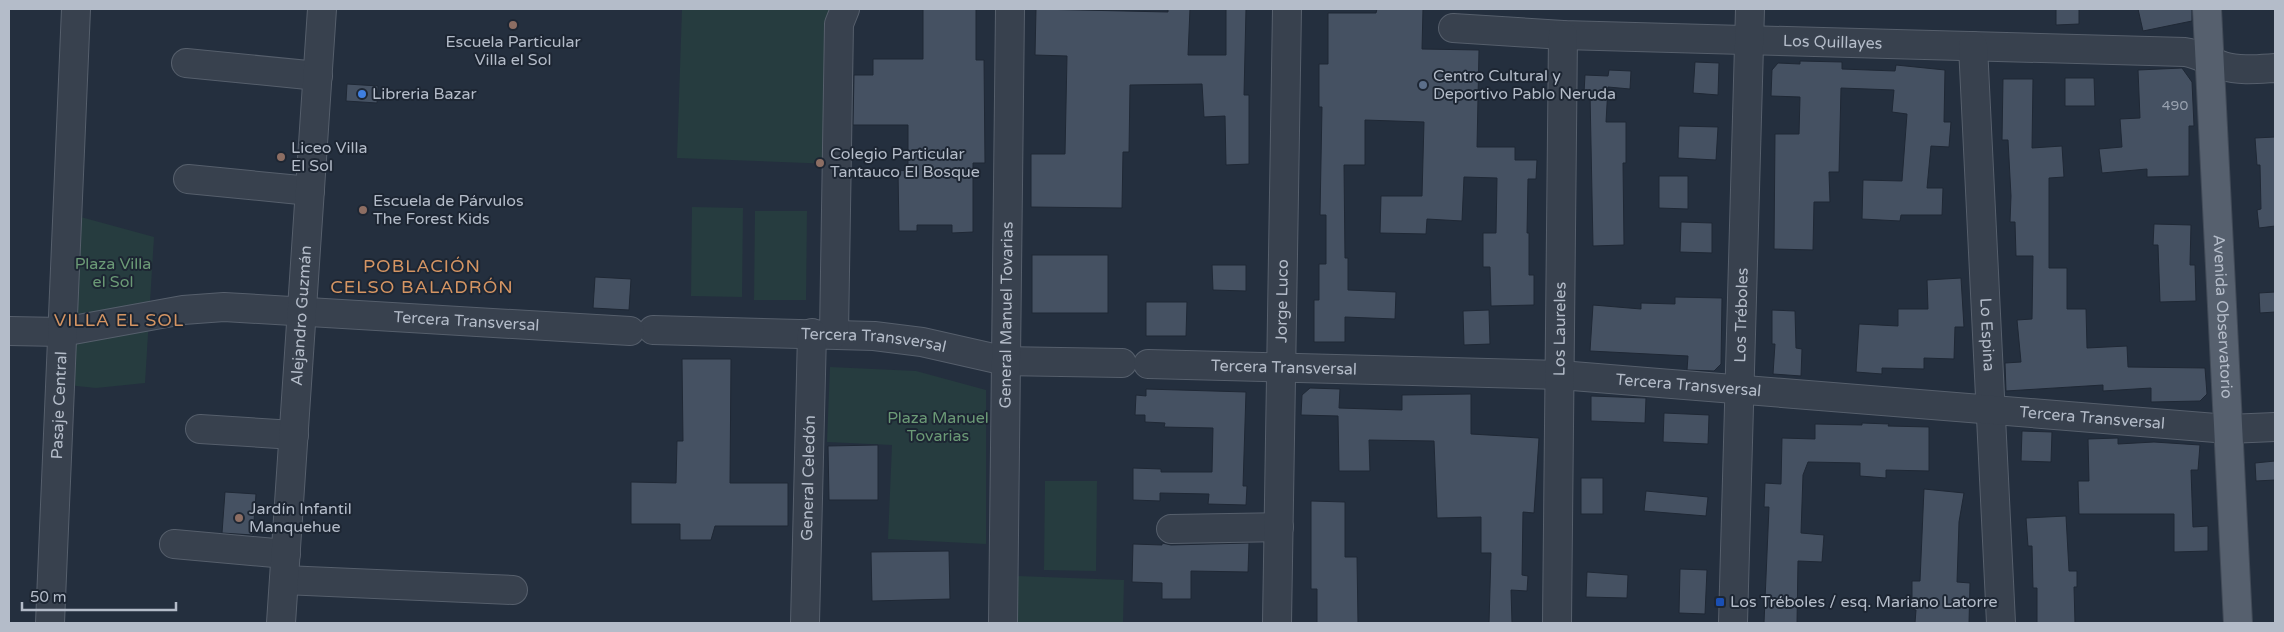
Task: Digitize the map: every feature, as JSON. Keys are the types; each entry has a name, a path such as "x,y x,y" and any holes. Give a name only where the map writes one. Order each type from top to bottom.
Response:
{"main road":[{"name":"Avenida Observatorio","path":"2207,9 2238,623"}],"street":[{"name":"Pasaje Central","path":"50,623 76,9"},
{"name":"Alejandro Guzmán","path":"282,623 322,9"},
{"name":"General Celedón","path":"806,623 839,24 845,9"},
{"name":"General Manuel Tovarias","path":"1003,623 1010,9"},
{"name":"Jorge Luco","path":"1277,623 1287,9"},
{"name":"Los Tréboles","path":"1732,623 1750,9"},
{"name":"Los Quillayes","path":"1453,28 1563,36 2185,52 2198,54 2232,68 2275,68"},
{"name":"Los Laureles","path":"1557,623 1563,36"},
{"name":"Lo Espina","path":"1973,46 2001,623"},
{"path":"186,63 318,76"},
{"path":"188,179 310,191"},
{"name":"Tercera Transversal","path":"9,332 62,332 203,307 246,307 302,312 642,331 823,334 922,342 1006,361 1281,366 1560,375 2228,429 2275,427"},
{"path":"200,429 294,435"},
{"path":"1171,529 1279,526"},
{"path":"174,544 285,567 513,590"}],"green space":[{"path":"682,9 837,9 832,164 677,158"},
{"path":"692,207 743,208 742,297 691,296"},
{"path":"755,211 807,211 806,300 754,300"},
{"name":"Plaza Villa el Sol","path":"77,216 154,237 145,383 96,388 67,385"},
{"name":"Plaza Manuel Tovarias","path":"830,367 916,371 986,390 986,544 888,539 892,445 827,442"},
{"path":"1045,481 1097,481 1096,571 1044,570"},
{"path":"1018,576 1124,580 1123,623 1017,623"}],"building":[{"path":"923,9 976,9 976,60 984,60 985,163 973,163 973,232 952,233 952,225 917,225 917,231 899,231 898,171 908,170 908,125 853,125 854,75 873,75 873,59 923,59"},
{"path":"1036,9 1168,12 1168,9 1190,9 1188,55 1226,55 1226,9 1246,9 1244,95 1249,95 1249,164 1226,165 1225,116 1204,117 1202,84 1130,85 1129,152 1123,152 1122,208 1031,207 1031,154 1065,154 1067,56 1035,55"},
{"path":"1377,9 1423,9 1422,49 1479,50 1477,147 1515,147 1515,160 1537,160 1536,179 1528,179 1527,233 1529,233 1529,275 1534,275 1534,305 1491,306 1490,267 1483,267 1483,233 1496,233 1497,178 1464,177 1462,221 1427,219 1426,234 1380,233 1381,196 1422,196 1424,122 1365,120 1365,165 1344,165 1345,258 1348,258 1348,290 1396,292 1395,319 1345,317 1345,342 1314,342 1314,300 1319,300 1319,264 1326,264 1326,215 1320,215 1322,107 1319,107 1319,64 1328,64 1328,13 1376,13"},
{"path":"2056,9 2079,9 2079,24 2056,25"},
{"path":"2138,9 2192,9 2192,21 2143,31"},
{"path":"1800,61 1842,62 1842,69 1895,71 1896,65 1945,70 1944,122 1951,122 1949,147 1931,146 1927,188 1943,188 1942,215 1901,215 1900,221 1862,219 1863,180 1902,181 1907,114 1892,112 1894,90 1841,88 1839,172 1829,172 1830,202 1814,202 1813,250 1774,249 1775,134 1799,134 1800,97 1771,96 1772,70 1778,63 1800,64"},
{"path":"1695,62 1719,63 1718,95 1693,93"},
{"path":"2182,68 2192,82 2194,126 2189,126 2189,176 2147,177 2147,169 2102,173 2099,149 2122,147 2120,119 2140,118 2138,70"},
{"path":"1609,70 1631,71 1630,89 1608,87 1606,122 1626,122 1626,163 1623,163 1624,245 1593,246 1590,93 1584,93 1585,75 1608,76"},
{"path":"2065,78 2094,78 2095,106 2065,106"},
{"path":"2003,79 2033,79 2032,148 2062,146 2064,177 2049,178 2049,268 2067,268 2067,309 2086,309 2087,348 2127,346 2128,367 2205,368 2207,394 2200,401 2151,402 2151,388 2103,391 2103,385 2006,391 2005,363 2021,362 2017,320 2032,319 2033,256 2016,256 2015,222 2010,222 2011,196 2008,140 2002,140"},
{"name":"Libreria Bazar","path":"347,84 378,86 377,103 346,101"},
{"path":"1679,126 1718,127 1716,160 1678,158"},
{"path":"2275,137 2275,226 2259,228 2257,210 2261,209 2260,165 2257,165 2255,138"},
{"path":"1659,176 1688,176 1688,209 1659,208"},
{"path":"1681,222 1712,223 1712,253 1680,252"},
{"path":"2154,224 2191,225 2190,265 2195,265 2196,301 2160,302 2158,245 2153,245"},
{"path":"1032,255 1108,255 1108,313 1032,313"},
{"path":"1212,265 1246,265 1246,291 1213,290"},
{"path":"595,277 631,279 629,310 593,308"},
{"path":"1961,278 1964,327 1955,327 1954,359 1924,358 1924,369 1882,368 1882,374 1856,372 1859,324 1898,326 1898,309 1928,309 1927,280"},
{"path":"2275,292 2275,312 2260,313 2259,293"},
{"path":"1675,297 1722,298 1721,364 1714,371 1687,370 1688,356 1590,351 1593,305 1641,309 1641,303 1675,304"},
{"path":"1146,302 1187,302 1186,336 1146,336"},
{"path":"1489,310 1490,344 1464,345 1463,311"},
{"path":"1772,310 1795,311 1796,348 1802,349 1801,376 1773,374 1775,344 1772,344"},
{"path":"682,359 731,359 730,483 788,483 788,526 715,526 711,540 680,540 680,524 631,524 631,482 676,483 677,441 683,441"},
{"path":"1310,388 1340,389 1339,408 1402,410 1402,395 1471,394 1471,434 1539,438 1534,513 1523,512 1522,575 1528,576 1527,591 1511,590 1512,623 1489,623 1491,553 1481,553 1481,517 1437,518 1434,441 1369,440 1370,471 1339,471 1338,416 1301,415 1302,395"},
{"path":"1146,389 1246,392 1243,486 1247,486 1246,505 1208,504 1209,494 1160,493 1160,501 1133,500 1133,468 1161,469 1161,472 1212,472 1213,428 1164,427 1165,423 1145,422 1145,415 1135,415 1136,395 1146,396"},
{"path":"1591,396 1646,398 1645,423 1591,421"},
{"path":"1664,413 1709,415 1708,444 1663,442"},
{"path":"1862,423 1929,427 1929,471 1886,470 1886,478 1860,476 1860,463 1808,462 1803,475 1801,533 1824,535 1822,562 1798,561 1797,623 1764,623 1769,507 1764,507 1765,483 1781,484 1782,438 1815,439 1815,424 1862,425"},
{"path":"2022,431 2052,432 2051,462 2021,461"},
{"path":"2118,438 2118,444 2154,442 2200,445 2198,470 2191,470 2193,527 2208,526 2208,551 2174,552 2174,514 2079,514 2078,481 2089,481 2088,439"},
{"path":"878,445 878,500 829,500 828,446"},
{"path":"2275,461 2275,480 2256,481 2255,463"},
{"path":"1581,478 1603,478 1603,514 1581,514"},
{"path":"1924,489 1964,493 1959,522 1957,582 1970,583 1969,623 1915,623 1916,610 1912,609 1912,581 1920,581"},
{"path":"1646,491 1708,497 1706,516 1644,511"},
{"name":"Jardín Infantil Manquehue","path":"225,492 256,494 253,535 222,533"},
{"path":"1311,501 1345,502 1345,557 1357,557 1358,623 1317,623 1317,589 1311,589"},
{"path":"2066,516 2069,571 2077,571 2077,587 2074,587 2075,623 2037,623 2037,588 2033,588 2032,546 2028,546 2026,518"},
{"path":"1162,543 1171,545 1249,543 1248,572 1191,571 1191,599 1162,599 1162,583 1132,582 1133,544 1162,545"},
{"path":"949,551 950,599 872,601 871,552"},
{"path":"1680,569 1707,570 1705,614 1679,613"},
{"path":"1587,572 1628,575 1627,598 1586,597"}],"place":[{"name":"Escuela Particular Villa el Sol","path":"513,25"},
{"name":"Centro Cultural y Deportivo Pablo Neruda","path":"1423,85"},
{"name":"Libreria Bazar","path":"362,94"},
{"name":"Liceo Villa El Sol","path":"281,157"},
{"name":"Colegio Particular Tantauco El Bosque","path":"820,163"},
{"name":"Escuela de Párvulos The Forest Kids","path":"363,210"},
{"name":"Jardín Infantil Manquehue","path":"239,518"},
{"name":"Los Tréboles / esq. Mariano Latorre","path":"1720,602"}],"district":[{"name":"POBLACIÓN CELSO BALADRÓN","path":"422,276"},
{"name":"VILLA EL SOL","path":"119,320"}]}
